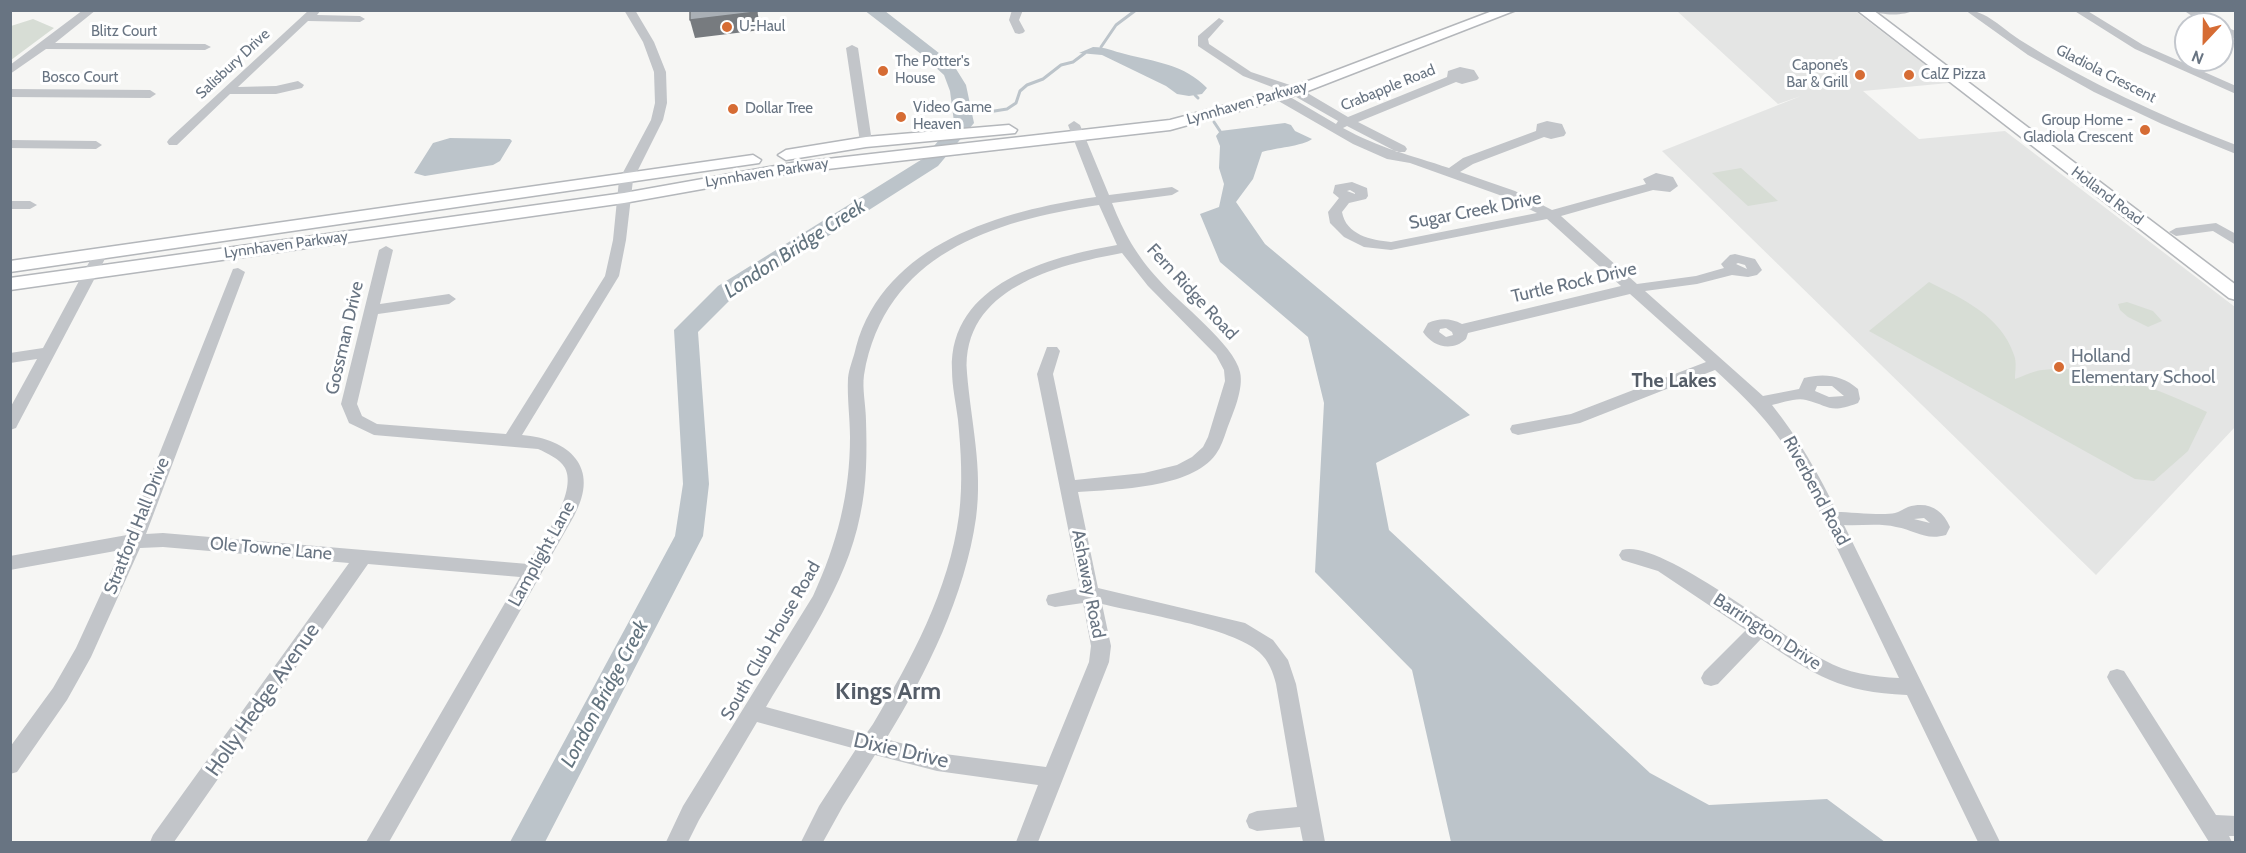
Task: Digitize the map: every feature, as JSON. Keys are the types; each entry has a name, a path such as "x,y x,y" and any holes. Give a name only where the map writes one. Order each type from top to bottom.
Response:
{"main road":[{"name":"Lynnhaven Parkway","path":"10,284 624,198 931,144 1170,124 1230,110 1474,10"},
{"name":"Lynnhaven Parkway","path":"1278,90 1295,91 1509,10"},
{"name":"Holland Road","path":"1864,10 2235,294"},
{"name":"Holland Road","path":"1883,11 2235,276"},
{"name":"Lynnhaven Parkway","path":"10,267 626,179 866,142 931,144"},
{"path":"766,172 790,165 847,155 861,149 866,142"}],"street":[{"path":"10,71 91,10"},
{"path":"511,439 604,293 612,276 617,259 626,179 656,122 662,87 659,62 629,10"},
{"path":"1018,10 1014,21 1018,31"},
{"path":"1877,10 1909,10"},
{"name":"Gladiola Crescent","path":"1970,10 2012,41 2087,83 2179,127 2235,150"},
{"path":"2078,10 2139,46 2235,91"},
{"path":"310,14 360,19"},
{"name":"Salisbury Drive","path":"173,142 310,14"},
{"name":"Riverbend Road","path":"1219,21 1202,38 1204,46 1247,74 1278,90 1333,128 1392,156 1452,172 1523,199 1551,214 1760,402 1789,438 1806,466 1989,843"},
{"name":"Blitz Court","path":"43,46 205,47"},
{"path":"852,48 866,142"},
{"name":"Crabapple Road","path":"1333,128 1455,78"},
{"path":"226,92 276,90 298,85"},
{"name":"Riverbend Road","path":"1295,91 1348,122 1406,151 1413,160"},
{"name":"Bosco Court","path":"10,93 150,94"},
{"name":"Fern Ridge Road","path":"1068,487 1164,476 1189,468 1210,450 1231,392 1232,370 1222,352 1153,283 1124,248 1077,131"},
{"path":"1452,172 1467,161 1543,133"},
{"path":"10,144 96,145"},
{"name":"Sugar Creek Drive","path":"1346,198 1335,212 1337,223 1359,240 1380,246 1391,246 1551,214 1653,186"},
{"name":"South Club House Road","path":"677,843 691,813 821,599 846,544 858,490 856,377 858,359 872,320 885,299 906,276 922,263 972,232 1030,212 1103,199 1172,192"},
{"path":"10,205 30,205"},
{"path":"2176,232 2216,227 2235,241"},
{"path":"812,843 841,786 898,698 927,642 956,566 970,491 966,421 958,367 959,352 969,326 990,300 1027,275 1068,259 1124,248"},
{"name":"Gossman Drive","path":"386,250 349,404 355,419 374,429 511,439"},
{"path":"10,424 100,255"},
{"name":"Turtle Rock Drive","path":"1459,330 1615,291 1697,280 1733,270"},
{"name":"Stratford Hall Drive","path":"10,765 60,694 80,660 134,541 238,272"},
{"path":"371,310 449,299"},
{"name":"Ashaway Road","path":"1027,843 1099,662 1101,646 1045,374 1052,351"},
{"path":"10,358 48,352"},
{"path":"1518,429 1574,419 1718,363"},
{"path":"1760,402 1807,393"},
{"name":"Lamplight Lane","path":"377,843 574,497 577,476 573,465 554,448 532,441 511,439"},
{"path":"1831,518 1899,520"},
{"name":"Ole Towne Lane","path":"10,563 134,541 163,540 532,571"},
{"name":"Barrington Drive","path":"1628,555 1665,566 1811,663 1838,676 1873,686 1913,687"},
{"name":"Holly Hedge Avenue","path":"161,843 364,556"},
{"path":"1055,600 1091,594 1238,629 1253,636 1266,646 1281,666 1286,684 1314,843"},
{"path":"1712,678 1760,628"},
{"path":"2116,677 2216,834 2235,826"},
{"name":"Dixie Drive","path":"752,712 937,762 1052,777"},
{"path":"1257,821 1310,816"}],"shaded area":[{"name":"Holland Elementary School","path":"1677,11 1855,11 1949,83 1863,91 1919,139 2005,131 2235,307 2235,427 2096,575 1662,151 1801,96 1778,104"},
{"path":"33,19 54,28 11,60 11,26"},
{"path":"1093,47 1106,48 1169,65 1189,74 1207,88 1202,94 1189,96 1177,94 1166,86 1102,55 1079,53"},
{"path":"1285,123 1312,139 1262,152 1253,179 1236,202 1265,244 1470,415 1376,463 1389,530 1650,773 1709,805 1827,799 1885,842 1451,842 1412,670 1315,572 1324,403 1308,337 1220,262 1200,214 1219,207 1224,184 1219,168 1220,146 1216,136 1220,131"},
{"path":"450,138 510,139 512,141 500,161 493,165 425,176 414,173 433,143"},
{"path":"1741,168 1778,201 1748,206 1712,173"},
{"path":"1929,282 1979,310 2000,330 2008,341 2015,358 2015,379 2042,370 2084,371 2148,387 2207,412 2188,451 2154,481 2135,479 1869,331"},
{"path":"2127,302 2153,311 2162,321 2148,327 2128,317 2120,310 2118,304"}],"building":[{"path":"690,10 757,10 757,12 690,20"}],"waterway":[{"name":"London Bridge Creek","path":"527,842 689,536 696,484 686,330 726,291 931,162 964,123 959,91 952,74 915,40 872,10"},
{"path":"1101,47 1116,25 1136,10"},
{"path":"982,113 1007,109 1016,103 1020,91 1027,85 1043,79 1061,65 1073,62 1085,53"},
{"path":"1195,95 1198,98"},
{"path":"1214,122 1220,131"}],"place":[{"name":"U-Haul","path":"727,27"},
{"name":"The Potter's House","path":"883,71"},
{"name":"Capone’s Bar & Grill","path":"1860,75"},
{"name":"CalZ Pizza","path":"1909,75"},
{"name":"Dollar Tree","path":"733,109"},
{"name":"Video Game Heaven","path":"901,117"},
{"name":"Group Home - Gladiola Crescent","path":"2145,130"},
{"name":"Holland Elementary School","path":"2059,367"}],"district":[{"name":"The Lakes","path":"1674,381"},
{"name":"Kings Arm","path":"888,692"}]}
